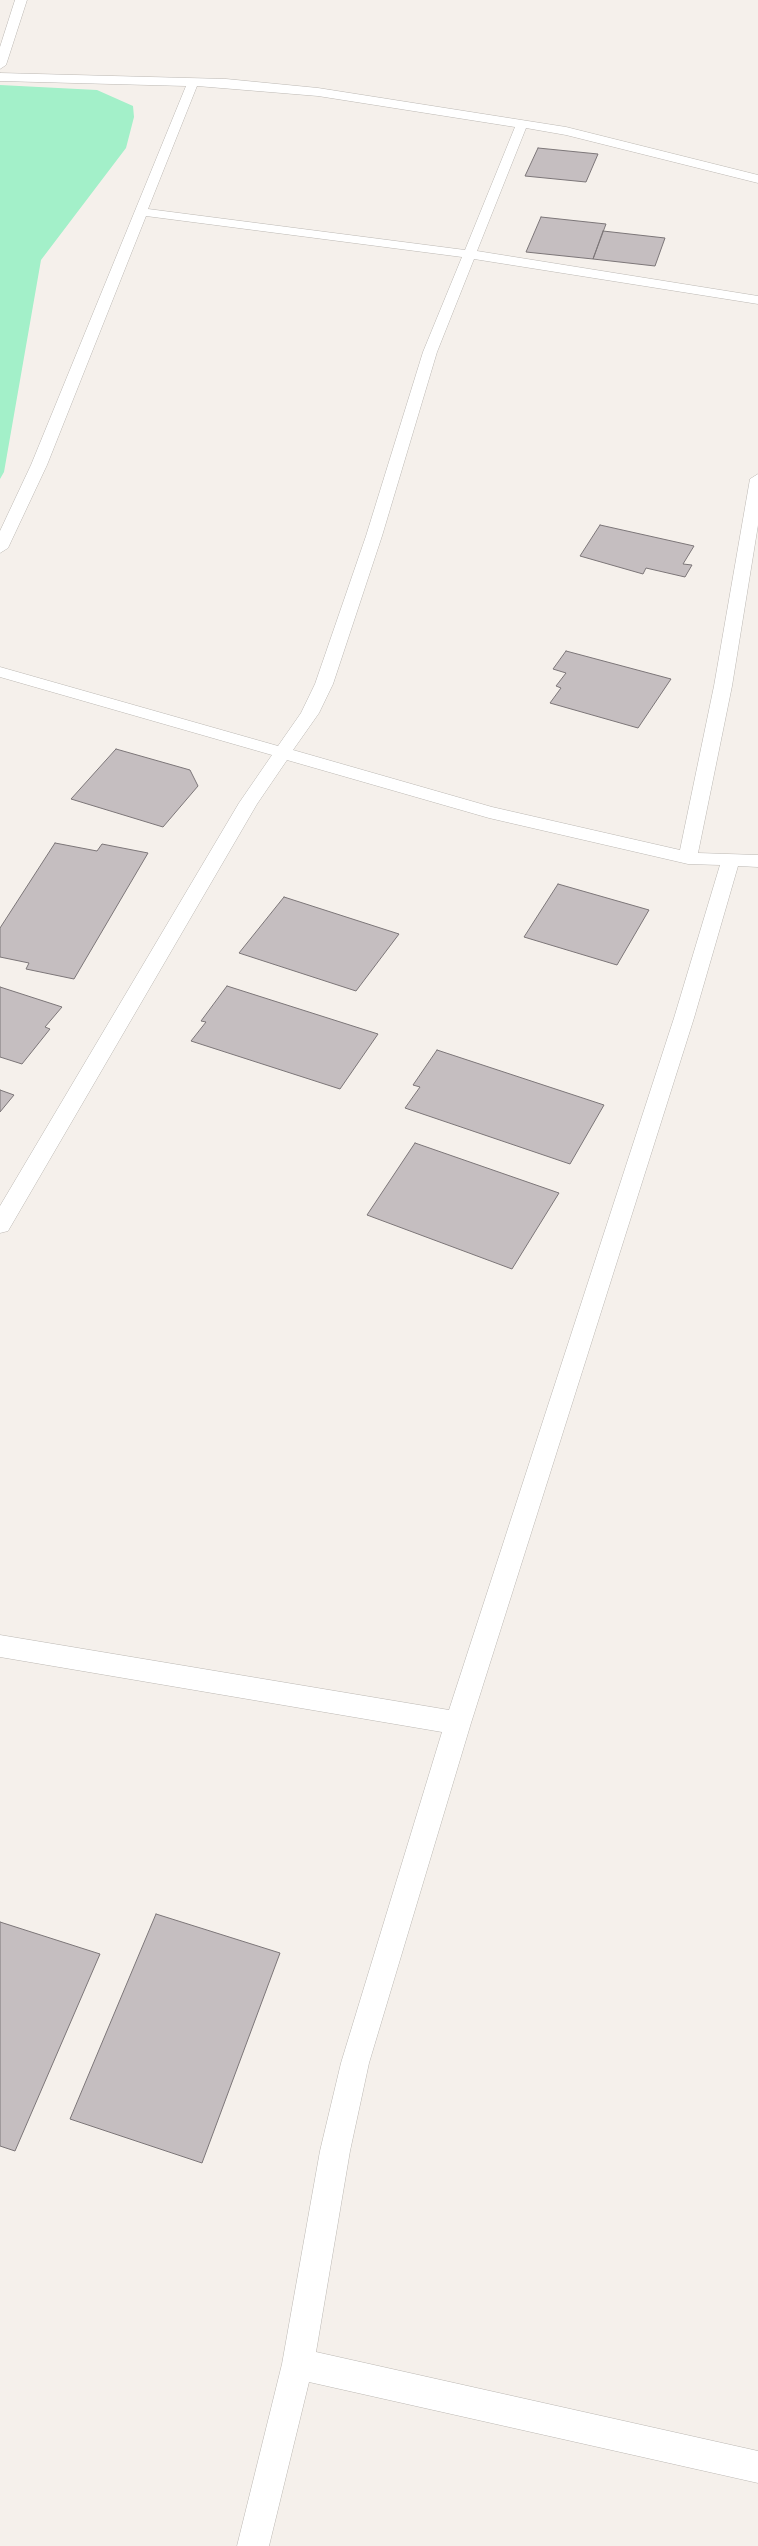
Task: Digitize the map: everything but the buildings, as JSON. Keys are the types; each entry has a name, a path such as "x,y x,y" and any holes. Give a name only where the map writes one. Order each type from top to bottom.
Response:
{"street":[{"path":"0,65 21,0"},
{"path":"0,77 193,82 303,90 522,124 615,142 758,179"},
{"path":"0,548 39,465 193,82"},
{"path":"0,1225 248,803 310,713 324,684 374,536 430,352 468,254 522,124"},
{"path":"142,212 468,254 758,300"},
{"path":"688,858 723,686 758,480"},
{"path":"0,672 284,752 489,812 688,858 730,862 758,861"},
{"path":"253,2546 298,2364 335,2151 355,2063 458,1723 679,1033 730,862"},
{"path":"0,1646 458,1723"},
{"path":"298,2364 758,2467"}],"green space":[{"path":"0,85 97,90 133,106 134,117 126,148 41,260 4,472 0,479"}]}
